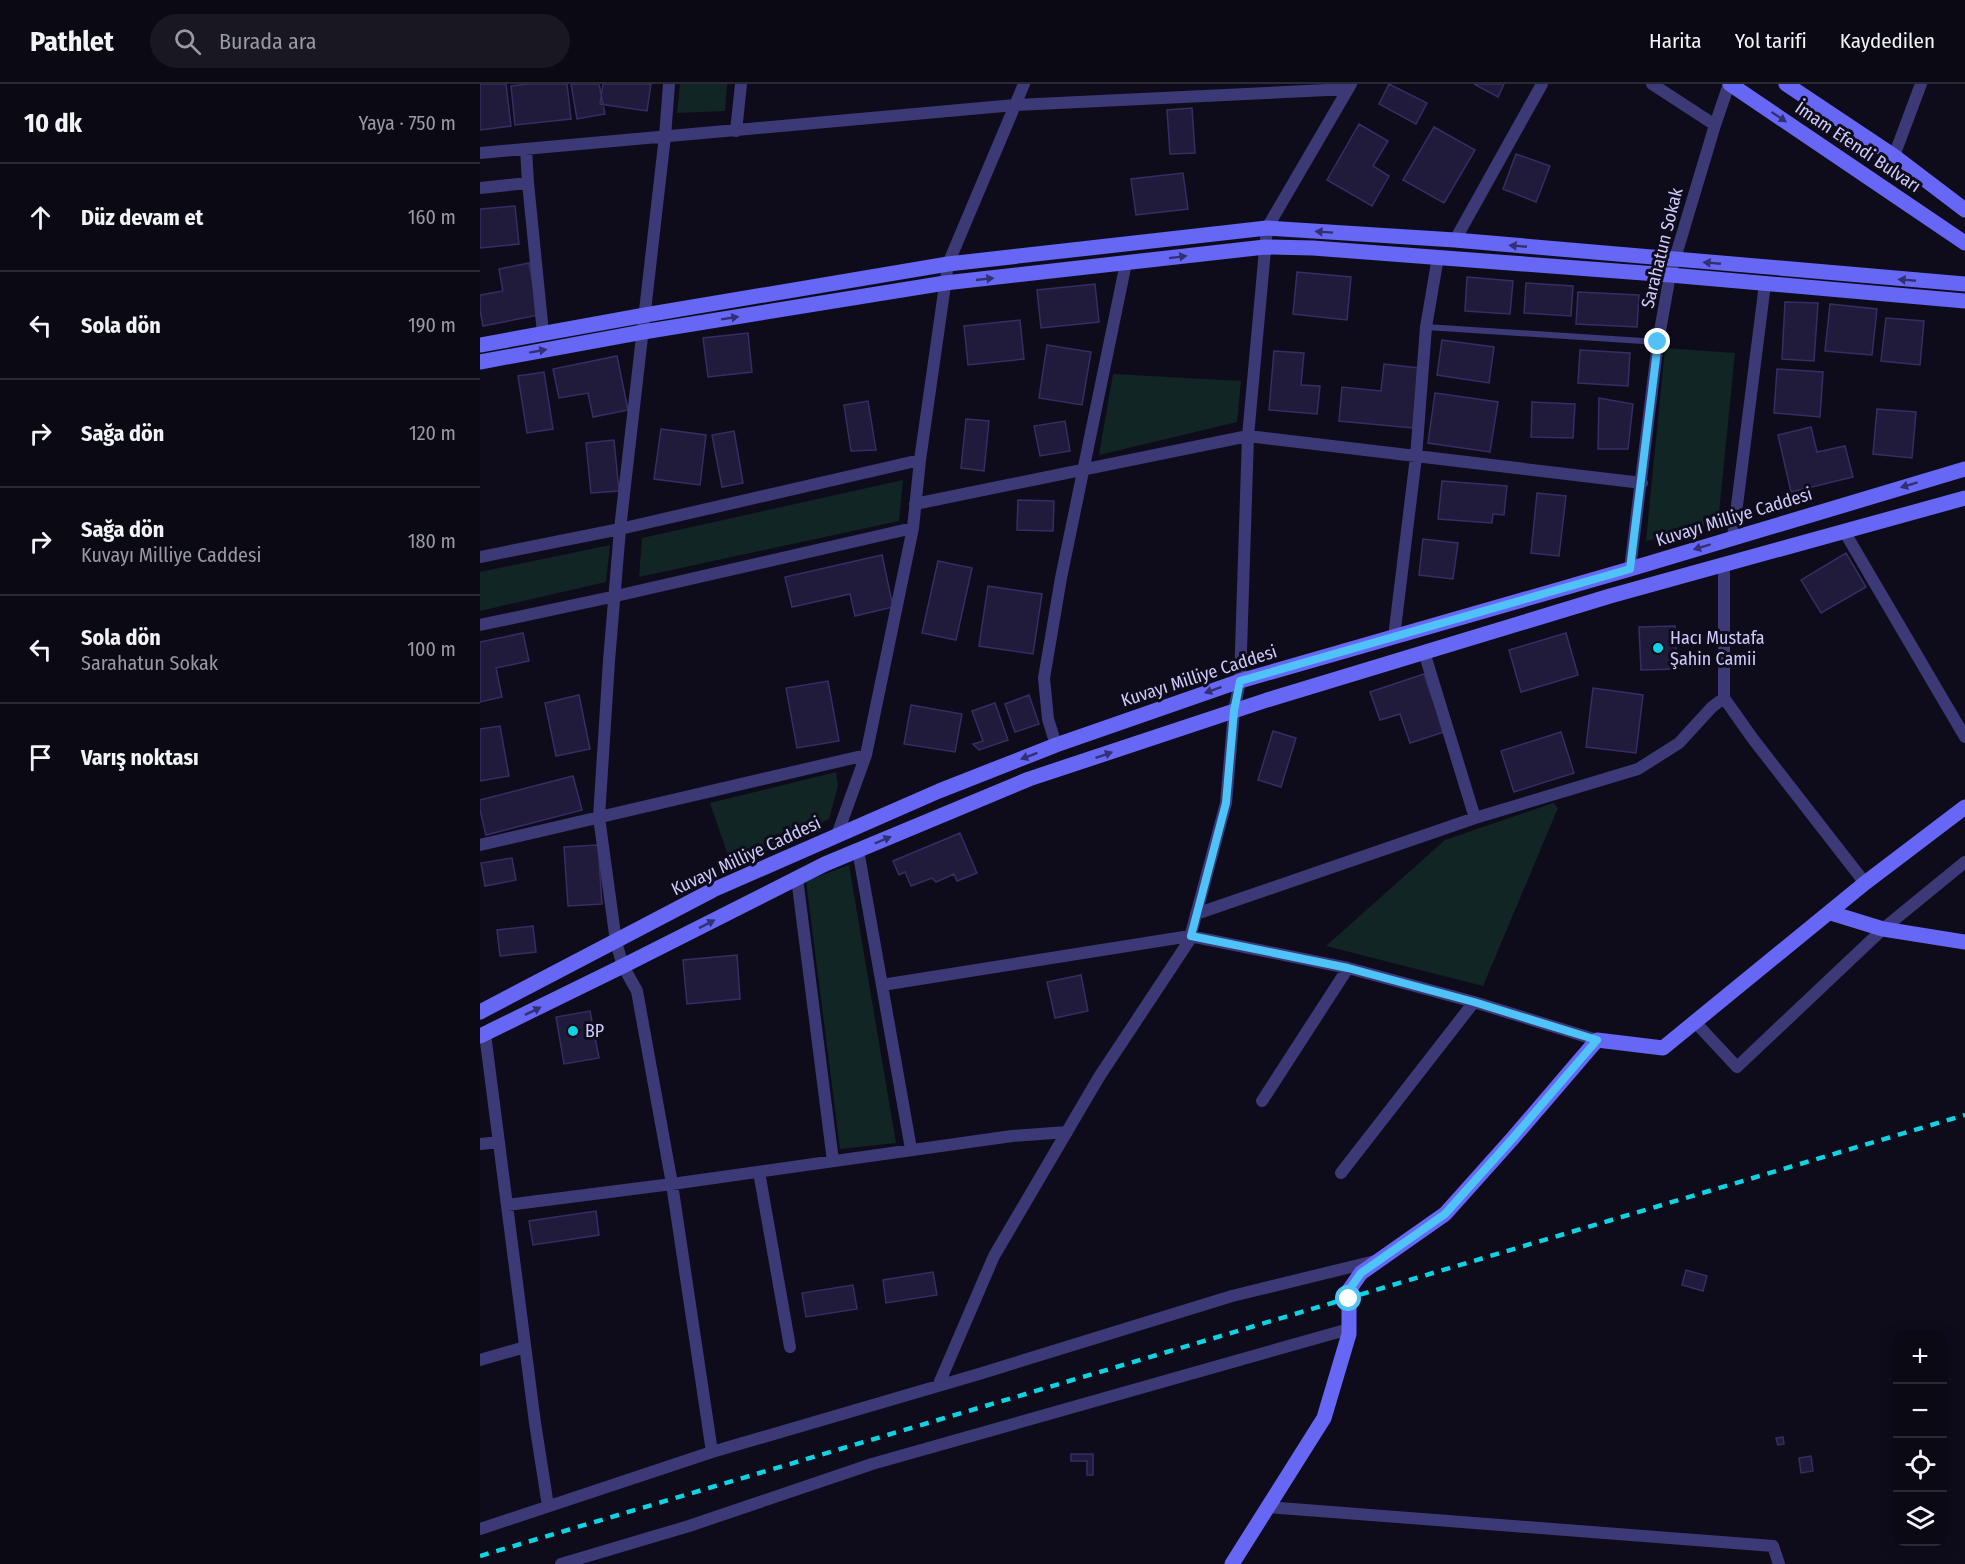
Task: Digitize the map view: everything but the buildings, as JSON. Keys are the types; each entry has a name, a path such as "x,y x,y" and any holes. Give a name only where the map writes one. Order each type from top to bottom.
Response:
{"street":[{"path":"669,84 620,529 599,817 616,942 624,966 638,991 672,1184 712,1452"},
{"path":"736,131 741,84"},
{"path":"837,835 866,755 913,528 920,460 948,264 1024,84"},
{"path":"1652,84 1715,125"},
{"name":"Sarahatun Sokak","path":"1630,569 1658,342 1672,267 1715,125 1730,84"},
{"name":"İmam Efendi Bulvarı","path":"1730,84 1965,243"},
{"name":"İmam Efendi Bulvarı","path":"1786,84 1894,156 1965,210"},
{"path":"1894,156 1921,84"},
{"path":"1455,240 1538,86"},
{"path":"480,153 1015,105 1349,87"},
{"path":"938,1386 994,1256 1099,1077 1191,936 1226,803 1234,711 1240,681 1248,436 1267,228 1349,87"},
{"path":"526,149 543,333"},
{"path":"480,188 528,183"},
{"path":"480,345 948,264 1267,228 1455,240 1672,267 1765,284 1965,301"},
{"path":"480,362 643,332 945,283 1265,247 1965,284"},
{"path":"1394,637 1416,457 1426,327 1438,257"},
{"path":"1056,745 1048,719 1044,678 1060,578 1126,263"},
{"path":"1733,537 1765,284"},
{"path":"915,504 1248,436 1641,483"},
{"path":"480,557 620,529 920,460"},
{"name":"Kuvayı Milliye Caddesi","path":"480,1012 713,890 939,791 1056,745 1240,681 1630,569 1965,469"},
{"path":"548,1506 483,1035 797,878 858,850 1029,779 1234,711 1610,596 1965,498"},
{"path":"480,626 913,528"},
{"path":"1844,531 1965,737"},
{"path":"1724,564 1724,698 1865,883"},
{"path":"1424,652 1475,818"},
{"path":"1196,914 1475,818 1638,769 1680,743 1724,698"},
{"path":"480,845 866,755"},
{"path":"882,986 1191,936 1348,968 1474,1002 1597,1040 1663,1048 1865,883 1965,807"},
{"path":"858,850 911,1149"},
{"path":"1695,1022 1737,1067 1883,929 1965,862"},
{"path":"797,878 833,1161"},
{"path":"1831,913 1883,929 1965,942"},
{"path":"1262,1101 1348,968"},
{"path":"1341,1173 1474,1002"},
{"path":"1232,1564 1324,1418 1349,1334 1349,1290 1361,1273 1445,1214 1597,1040"},
{"path":"507,1205 759,1172 911,1149 1012,1136 1067,1132"},
{"path":"480,1144 499,1142"},
{"path":"759,1172 790,1347"},
{"path":"480,1529 712,1452 1232,1296 1378,1260"},
{"path":"561,1564 689,1526 872,1464 1349,1329"},
{"path":"480,1360 525,1347"},
{"path":"1268,1507 1773,1546 1779,1564"}],"lane":[{"path":"1426,327 1658,342"}],"green space":[{"path":"680,84 727,84 725,111 677,113"},
{"path":"1665,348 1735,353 1718,523 1646,541"},
{"path":"1113,374 1241,381 1237,422 1099,455"},
{"path":"903,480 899,521 639,577 642,538"},
{"path":"610,545 606,582 480,611 480,572"},
{"path":"836,772 838,786 829,819 732,867 710,803"},
{"path":"1553,803 1558,808 1483,986 1326,946 1445,840"},
{"path":"849,865 896,1143 840,1149 806,881"}],"railway":[{"path":"480,1556 1965,1115"}],"place":[{"name":"Hacı Mustafa Şahin Camii","path":"1658,648"},
{"name":"BP","path":"573,1031"}],"route":[{"path":"1349,1299 1349,1290 1361,1273 1445,1214 1597,1040 1474,1002 1348,968 1191,936 1226,803 1234,711 1240,681 1630,569 1658,342"}]}
